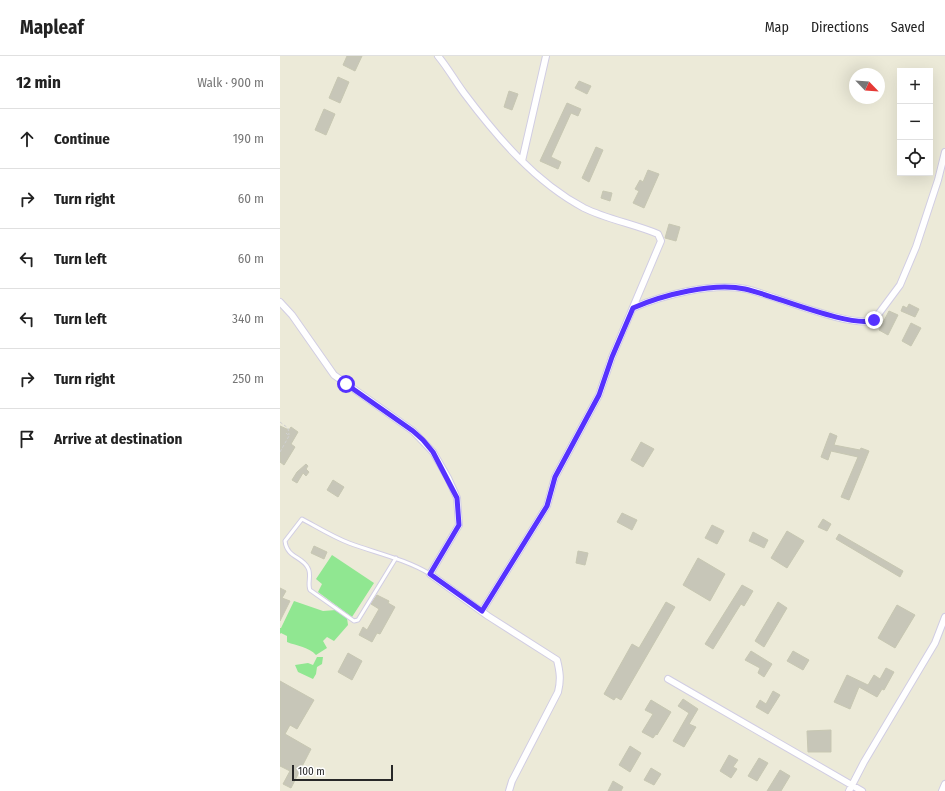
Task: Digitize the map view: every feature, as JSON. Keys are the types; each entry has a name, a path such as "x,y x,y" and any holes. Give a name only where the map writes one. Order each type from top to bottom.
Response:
{"street":[{"path":"438,56 449,69 463,92 509,148 540,177 580,205 596,213 644,228 660,236 661,244 612,357 599,395 555,477 547,506 482,611"},
{"path":"522,161 546,56"},
{"path":"633,308 650,300 672,295 715,288 744,289 847,320 870,322 874,320 900,285 916,247 938,180 945,152"},
{"path":"280,302 292,315 334,374 413,431 433,452 448,478 457,498 459,525 430,574 482,611 557,660 560,674 558,692 512,781 509,791"},
{"path":"849,791 864,762 935,643 945,617"},
{"path":"668,678 862,791"},
{"path":"942,791 945,784"}],"lane":[{"path":"396,558 358,620 354,621 310,590 308,582 310,576 307,566 290,554 286,547 285,541 302,519 347,542 396,558 430,574"}],"path":[{"path":"280,422 288,428 289,436 280,452"},
{"path":"286,433 289,436"}],"green space":[{"path":"332,555 374,583 352,617 318,592 322,584 316,579"},
{"path":"294,601 323,611 336,610 347,618 348,625 334,641 327,637 323,641 327,648 316,655 306,648 287,642 287,636 281,633 280,634 280,628"},
{"path":"317,657 323,657 322,664 317,667 316,674 313,679 298,672 295,665 308,663 313,665"}],"building":[{"path":"347,56 362,56 355,71 343,65"},
{"path":"338,77 349,82 340,103 329,98"},
{"path":"579,81 591,86 587,94 575,88"},
{"path":"509,91 518,94 512,110 504,107"},
{"path":"567,103 581,109 578,116 571,113 551,157 561,162 558,169 540,161"},
{"path":"324,109 335,114 326,135 315,130"},
{"path":"596,147 603,150 589,182 582,178"},
{"path":"648,170 659,174 644,208 633,203 639,191 635,189 640,180 643,182"},
{"path":"603,191 612,193 610,201 601,198"},
{"path":"669,224 680,227 676,241 665,238"},
{"path":"909,304 919,309 915,317 901,311 903,306 907,308"},
{"path":"889,311 898,315 888,335 879,330"},
{"path":"911,323 921,328 911,346 902,341"},
{"path":"280,426 289,430 291,427 298,432 291,444 295,447 284,465 280,462"},
{"path":"830,433 837,436 834,445 860,450 861,448 869,451 849,500 841,497 858,457 831,451 828,460 821,457"},
{"path":"641,442 654,449 643,467 631,460"},
{"path":"306,464 308,466 306,469 309,472 306,476 303,473 297,483 292,480 297,472"},
{"path":"333,480 344,487 338,497 327,490"},
{"path":"622,513 637,520 632,530 617,522"},
{"path":"823,519 831,524 827,531 818,527"},
{"path":"712,525 724,531 717,544 705,538"},
{"path":"787,531 804,541 787,568 771,558"},
{"path":"753,532 768,540 764,548 749,541"},
{"path":"839,534 903,571 900,577 836,539"},
{"path":"314,546 327,552 324,559 311,553"},
{"path":"578,551 588,553 585,565 576,563"},
{"path":"698,558 725,574 710,601 683,585"},
{"path":"742,585 753,591 744,606 741,604 713,649 705,644"},
{"path":"280,588 286,591 282,598 290,601 280,621"},
{"path":"377,595 389,601 388,603 395,607 380,634 377,633 372,642 359,635 363,627 367,630 379,609 371,604"},
{"path":"666,602 675,607 621,700 616,697 614,700 604,694 632,644 639,648"},
{"path":"778,602 787,608 764,647 755,641"},
{"path":"897,605 915,615 895,648 878,638"},
{"path":"751,651 772,664 764,677 758,673 760,668 745,660"},
{"path":"793,651 809,660 803,670 787,661"},
{"path":"348,653 362,661 352,680 338,672"},
{"path":"886,668 894,672 884,690 882,689 877,697 859,687 850,709 834,702 847,675 868,685 874,675 880,679"},
{"path":"280,681 314,700 297,729 290,725 285,734 311,749 291,788 283,784 290,771 280,766"},
{"path":"773,691 780,695 768,714 756,707 760,700 766,704"},
{"path":"683,699 698,709 689,724 696,727 684,747 673,741 689,713 678,706"},
{"path":"651,700 671,712 657,735 656,734 653,738 642,732 653,714 645,710"},
{"path":"831,730 831,752 808,752 807,731"},
{"path":"630,746 641,753 630,772 619,765"},
{"path":"729,755 738,760 733,767 737,769 731,778 720,771"},
{"path":"759,758 768,763 757,781 748,776"},
{"path":"651,768 661,774 654,785 644,780"},
{"path":"780,770 790,776 781,791 767,791"},
{"path":"613,781 623,787 621,791 608,791"}],"route":[{"path":"346,384 413,431 433,452 448,478 457,498 459,525 430,574 482,611 547,506 555,477 599,395 612,357 633,308 650,300 672,295 715,288 744,289 847,320 870,322 874,320"}]}
